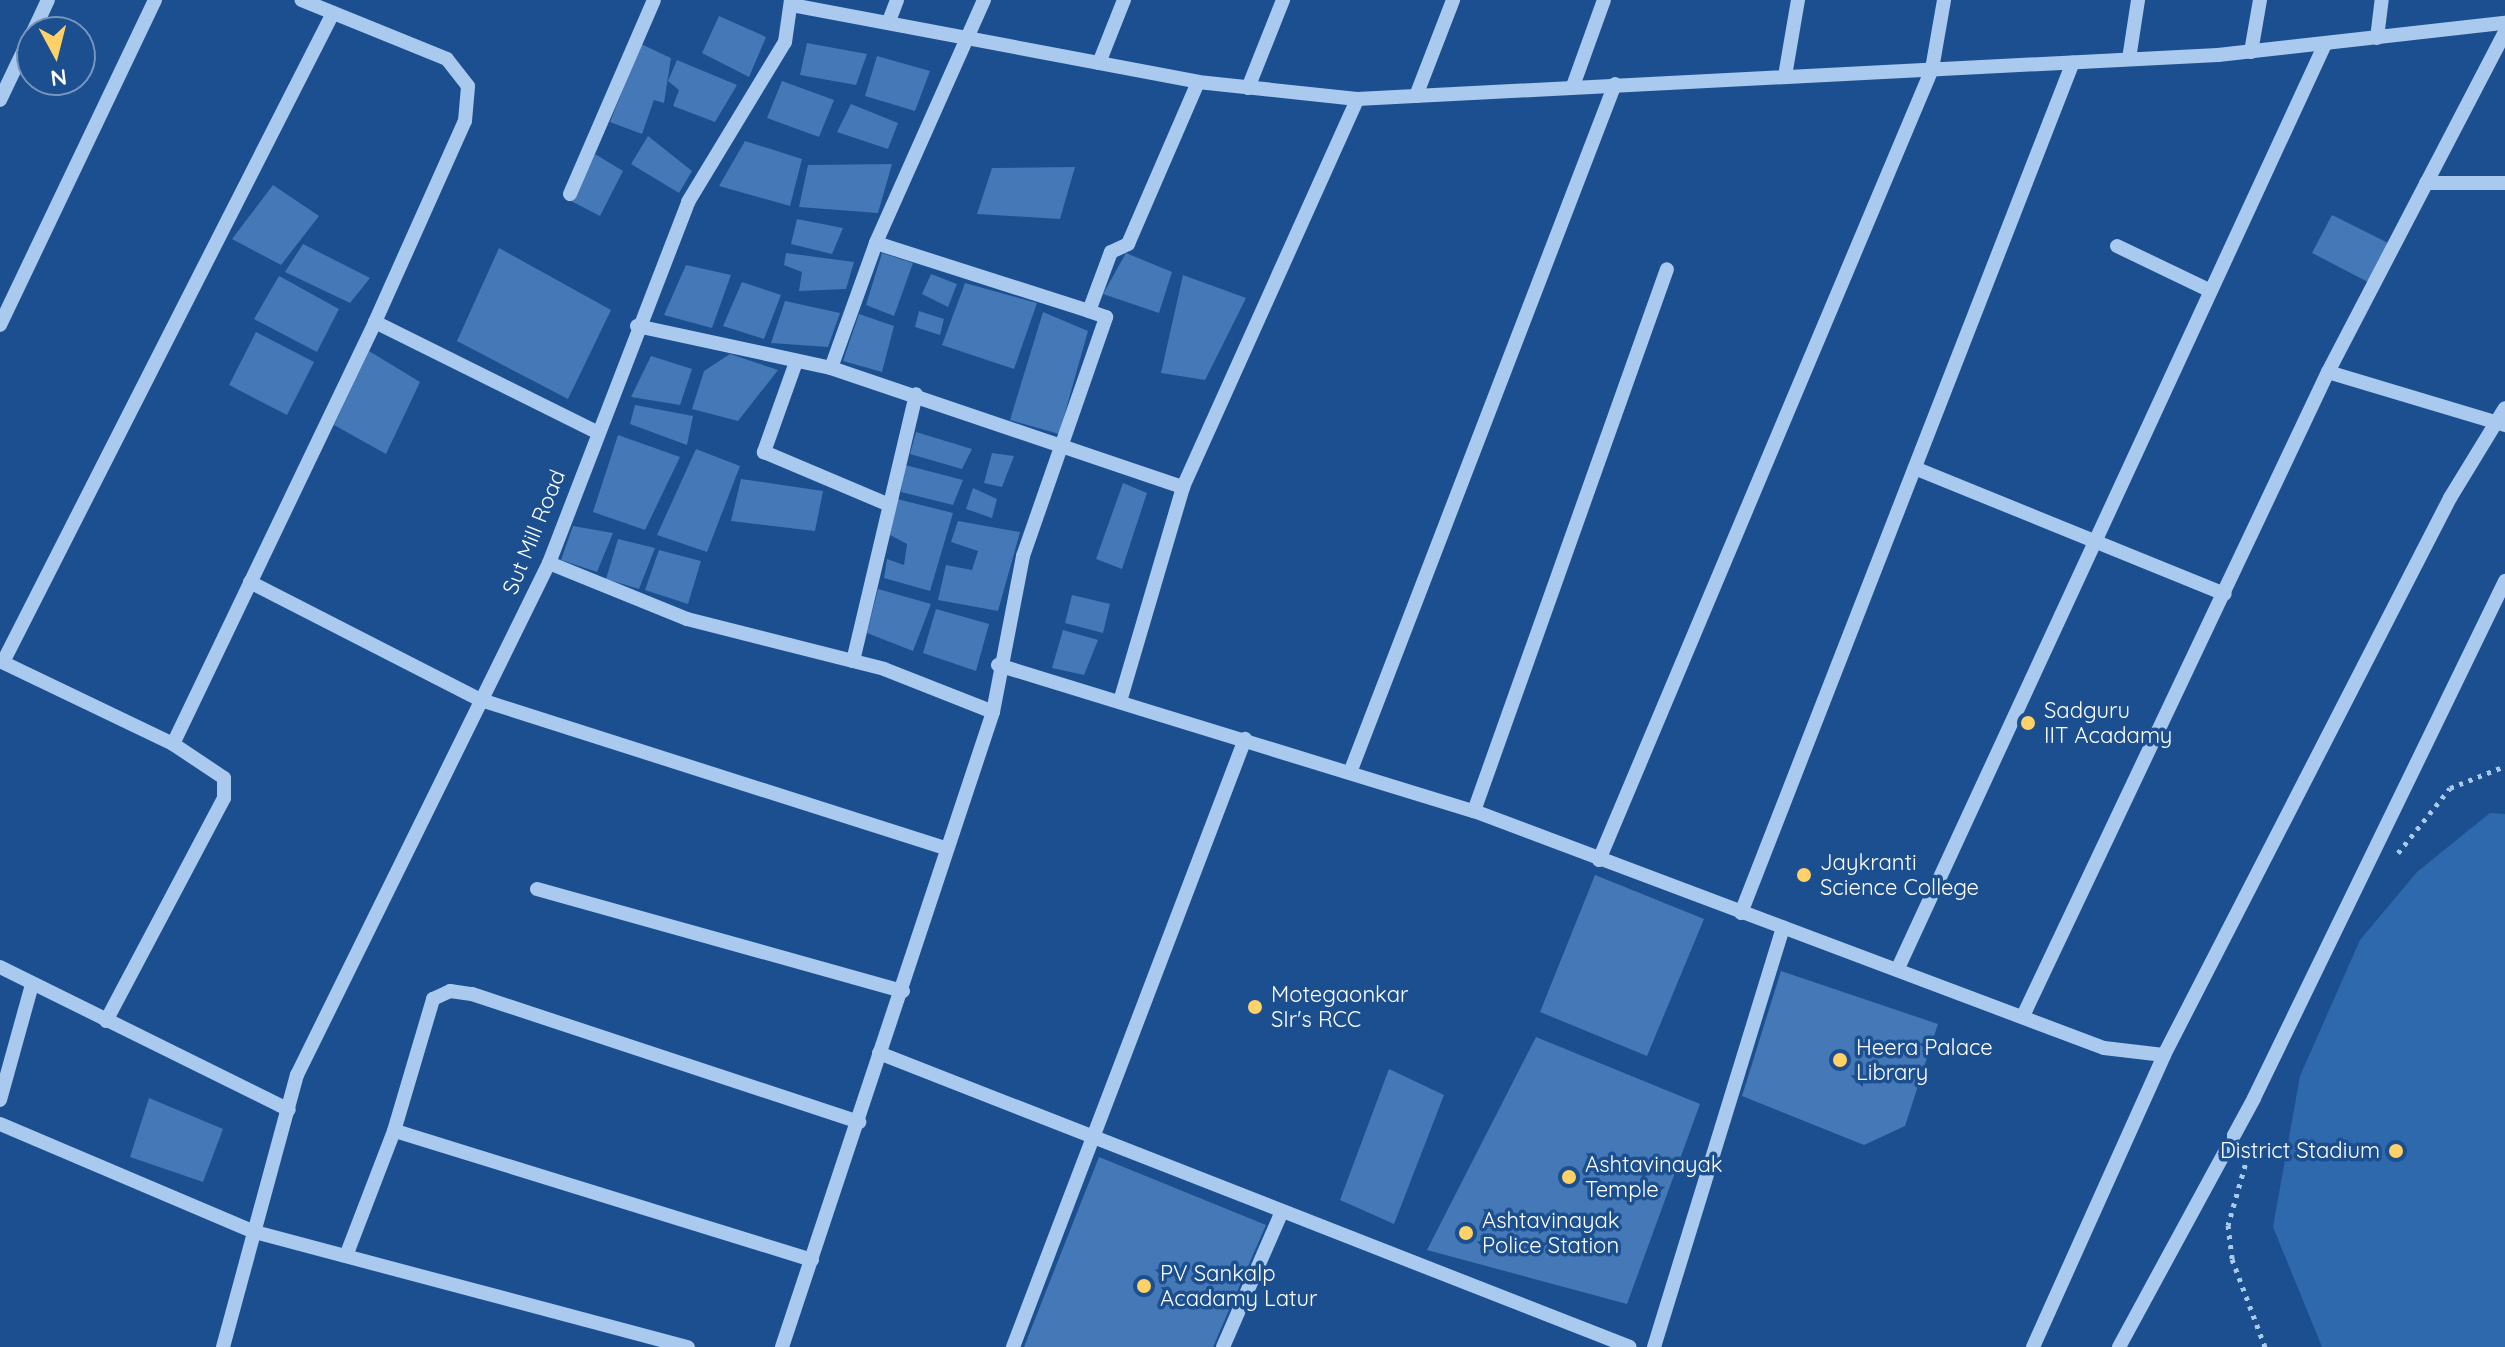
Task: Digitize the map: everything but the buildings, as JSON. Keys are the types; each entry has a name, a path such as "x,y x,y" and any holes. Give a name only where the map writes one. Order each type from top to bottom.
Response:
{"street":[{"path":"0,325 155,0"},
{"path":"173,744 375,322 465,121 468,86 447,59 302,0"},
{"path":"570,194 654,0"},
{"path":"889,21 897,0"},
{"path":"831,368 876,243 973,34 984,0"},
{"path":"1099,63 1124,0"},
{"path":"1248,88 1283,0"},
{"path":"1416,96 1453,0"},
{"path":"1573,86 1604,0"},
{"path":"1785,76 1798,0"},
{"path":"1599,860 1932,69 1944,0"},
{"path":"2129,59 2138,0"},
{"path":"2251,52 2260,0"},
{"path":"2377,38 2382,0"},
{"path":"792,3 973,34 1198,82 1357,99 2251,52 2505,23"},
{"name":"Sut Mill Road","path":"223,1347 297,1075 549,563 637,326 688,202 785,42 792,3"},
{"path":"106,1021 224,798 224,778 173,744 1,662 333,13"},
{"path":"2023,1016 2328,372 2505,32"},
{"path":"1899,966 2325,44"},
{"path":"1741,913 1917,469 2073,62"},
{"path":"0,100 16,66"},
{"path":"1089,311 1111,252 1128,244 1198,82"},
{"path":"1351,770 1615,84"},
{"path":"1121,698 1183,487 1357,99"},
{"path":"2426,183 2505,183"},
{"path":"782,1347 859,1122 879,1053 903,991 943,847 993,712 998,665 1023,556 1065,447 1106,317 876,243"},
{"path":"2117,246 2209,290"},
{"path":"1474,811 1667,269"},
{"path":"375,322 597,432"},
{"path":"637,326 831,368 916,394 1183,487"},
{"path":"796,362 764,452 887,504"},
{"path":"2328,372 2500,424"},
{"path":"853,661 887,504 916,394"},
{"path":"2033,1347 2164,1055 2450,498 2500,424 2505,408"},
{"path":"1917,469 2225,594"},
{"path":"549,563 687,619 853,661 993,712"},
{"path":"2119,1347 2254,1098 2505,581"},
{"path":"250,582 481,700 943,847"},
{"path":"998,665 1121,698 1474,811 1741,913 1899,966 2104,1048 2164,1055"},
{"path":"1013,1347 1094,1142 1245,739"},
{"path":"537,889 903,991"},
{"path":"1654,1347 1783,927"},
{"path":"0,967 289,1110"},
{"path":"0,1100 32,985"},
{"path":"346,1256 394,1131 433,999 450,991 617,1037 859,1122"},
{"path":"879,1053 1280,1216 1630,1347"},
{"path":"0,1124 255,1232 688,1347"},
{"path":"394,1131 812,1260"},
{"path":"1223,1347 1280,1216"}],"path":[{"path":"2388,867 2450,788 2505,766"},
{"path":"2256,1138 2228,1225 2232,1259 2265,1347"}],"shaded area":[{"name":"District Stadium","path":"2490,813 2505,814 2505,1347 2322,1347 2273,1227 2300,1076 2360,940 2417,872"}],"place":[{"name":"Sadguru IIT Acadamy","path":"2028,723"},
{"name":"Jaykranti Science College","path":"1804,875"},
{"name":"Motegaonkar SIr's RCC","path":"1255,1007"},
{"name":"Heera Palace Library","path":"1840,1060"},
{"name":"District Stadium","path":"2396,1151"},
{"name":"Ashtavinayak Temple","path":"1569,1177"},
{"name":"Ashtavinayak Police Station","path":"1466,1233"},
{"name":"PV Sankalp Acadamy Latur","path":"1144,1286"}]}
